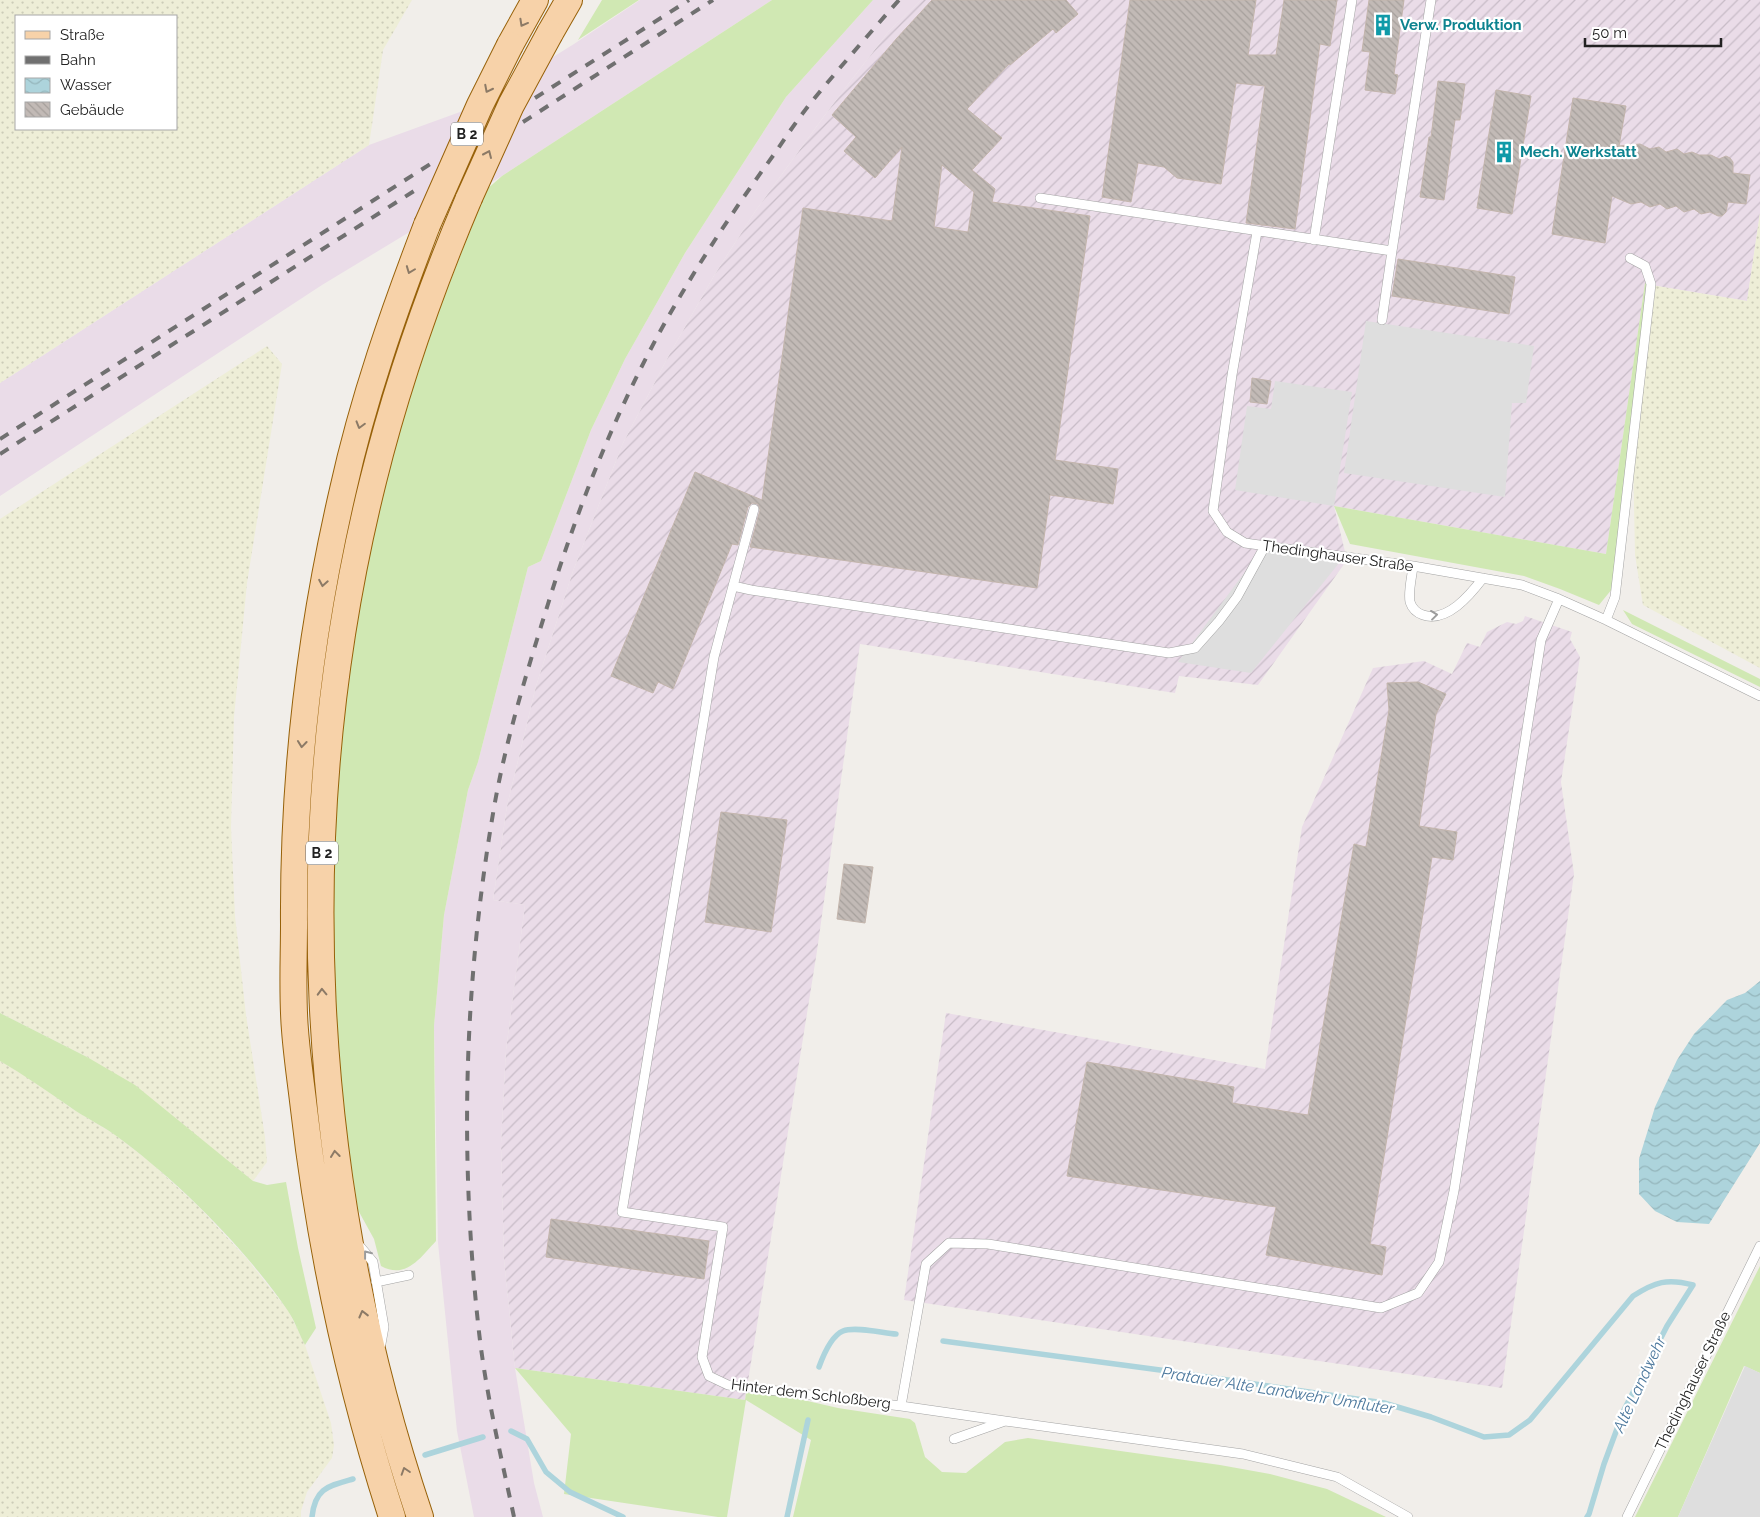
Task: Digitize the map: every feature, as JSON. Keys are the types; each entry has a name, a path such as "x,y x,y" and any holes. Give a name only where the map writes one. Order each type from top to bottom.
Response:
{"main road":[{"name":"B 2","path":"392,1517 375,1464 342,1339 321,1233 309,1150 294,1028 295,855 299,775 308,687 323,583 343,487 384,344 427,225 480,105 510,45 536,0"},
{"name":"B 2","path":"420,1517 394,1437 361,1303 346,1228 328,1090 322,1010 320,928 322,838 333,701 347,608 373,480 424,313 469,198 511,105 569,0"}],"lane":[{"path":"1314,240 1352,0"},
{"path":"1382,320 1431,0"},
{"path":"1040,198 1392,251"},
{"name":"Thedinghauser Straße","path":"1257,232 1232,375 1213,511 1227,532 1245,543 1413,566 1522,585 1606,620 1760,696"},
{"path":"1606,620 1615,597 1651,284 1645,266 1630,258"},
{"path":"754,509 733,586 881,611 1169,653 1195,648 1219,621 1237,596 1265,546"},
{"path":"1413,566 1411,604 1420,614 1428,617 1436,616 1457,606 1483,578"},
{"name":"Hinter dem Schloßberg","path":"733,586 714,657 622,1212 723,1227 702,1357 709,1376 728,1385 901,1406 1243,1454 1337,1477 1408,1517"},
{"path":"901,1406 926,1264 950,1243 988,1244 1381,1308 1418,1292 1439,1262 1454,1191 1541,640 1559,599"},
{"path":"346,1228 373,1262 384,1327 377,1369"},
{"name":"Thedinghauser Straße","path":"1627,1517 1760,1246"},
{"path":"376,1282 409,1275"},
{"name":"Hinter dem Schloßberg","path":"954,1439 1005,1421"}],"shaded area":[{"path":"640,0 772,0 502,176 322,285 0,496 0,383 369,145 471,108 574,44"},
{"path":"873,0 921,0 889,31 756,210 715,274 669,355 623,443 573,571 536,686 507,806 493,900 525,905 506,1050 501,1144 504,1259 515,1368 534,1483 543,1517 474,1517 457,1431 438,1243 434,1026 444,915 468,790 478,762 528,567 541,561 591,430 625,359 685,253 786,97"},
{"path":"921,0 1760,0 1760,213 1747,301 1645,284 1606,554 1334,506 1347,560 1258,685 1179,676 1175,693 860,644 817,951 745,1400 515,1368 504,1259 501,1144 506,1050 525,905 493,900 507,806 536,686 573,571 623,443 669,355 715,274 756,210 889,31"},
{"path":"1366,321 1534,346 1526,403 1512,403 1505,497 1344,473"},
{"path":"1275,381 1352,392 1334,506 1235,490 1247,406 1271,409"},
{"path":"1262,549 1339,563 1251,673 1178,662"},
{"path":"1525,616 1572,632 1570,639 1580,657 1561,782 1574,874 1502,1388 904,1300 946,1013 1265,1069 1302,827 1373,668 1424,661 1452,674 1467,643 1480,647 1487,632 1507,622 1516,624 1523,621"},
{"path":"1745,1366 1760,1373 1760,1517 1678,1517"}],"green space":[{"path":"0,0 412,0 383,50 369,145 0,383"},
{"path":"602,0 639,0 578,40"},
{"path":"772,0 873,0 786,97 685,253 625,359 591,430 541,561 528,567 478,762 468,790 444,915 434,1026 436,1241 412,1265 398,1270 390,1270 381,1266 374,1239 358,1210 330,1025 335,776 360,593 381,499 413,382 486,190 502,176"},
{"path":"1760,213 1760,668 1643,605 1635,555 1633,452 1651,285 1747,301"},
{"path":"1645,283 1651,285 1612,589 1599,605 1524,576 1350,544 1334,506 1606,554"},
{"path":"267,346 282,364 247,583 234,717 231,827 235,916 246,1015 265,1137 267,1162 253,1181 206,1144 87,1057 0,1013 0,519"},
{"path":"1623,610 1760,679 1760,687 1632,624"},
{"path":"0,1013 87,1057 135,1085 253,1181 267,1185 286,1182 298,1248 316,1328 305,1345 290,1315 271,1287 231,1239 186,1194 115,1135 0,1061"},
{"path":"0,1061 31,1079 71,1108 114,1134 150,1162 199,1207 248,1260 289,1312 305,1345 331,1423 334,1445 332,1458 307,1492 301,1517 0,1517"},
{"path":"1760,1266 1760,1373 1744,1366 1678,1517 1635,1517"},
{"path":"515,1368 745,1400 747,1387 838,1408 910,1419 915,1423 925,1457 942,1472 966,1473 1005,1442 1028,1438 1220,1465 1270,1474 1327,1489 1386,1517 793,1517 811,1440 746,1400 727,1517 564,1494 571,1434"}],"water":[{"path":"1760,981 1760,1143 1709,1224 1677,1222 1655,1211 1639,1194 1639,1159 1655,1107 1677,1060 1694,1034 1727,1000 1745,993"}],"building":[{"path":"932,0 1066,0 1078,14 1056,33 1053,29 1009,64 967,109 1002,138 972,170 995,189 992,202 1090,216 1055,460 1118,469 1113,504 1050,495 1037,588 750,547 760,510 758,504 752,503 748,507 738,545 732,544 673,689 658,682 653,693 611,676 695,472 762,500 803,208 892,221 902,147 875,178 844,151 856,137 832,115","holes":["942,165 974,192 968,232 934,227"]},
{"path":"1130,0 1256,0 1248,55 1276,55 1284,0 1337,0 1330,46 1320,44 1295,229 1246,223 1265,86 1236,83 1221,184 1177,178 1164,167 1138,163 1131,202 1102,197"},
{"name":"Verw. Produktion","path":"1369,0 1404,0 1394,74 1398,75 1395,94 1365,90 1370,52 1362,51"},
{"path":"1438,81 1465,84 1460,120 1455,120 1444,200 1420,197 1429,137 1431,137"},
{"name":"Mech. Werkstatt","path":"1496,90 1531,96 1512,214 1477,208"},
{"path":"1573,98 1626,106 1619,146 1640,144 1650,149 1659,147 1666,152 1677,149 1684,154 1692,152 1699,155 1711,155 1719,159 1726,156 1730,158 1733,162 1733,173 1750,175 1746,204 1728,202 1726,212 1722,216 1718,216 1710,212 1701,214 1694,209 1684,212 1676,206 1667,209 1660,204 1650,207 1641,202 1631,204 1612,196 1605,243 1552,234"},
{"path":"1398,259 1515,277 1509,314 1392,296"},
{"path":"1252,378 1271,381 1267,404 1250,402"},
{"path":"1418,682 1446,694 1436,714 1419,826 1457,832 1453,860 1432,857 1370,1244 1386,1247 1382,1275 1266,1255 1276,1207 1067,1176 1087,1062 1234,1087 1232,1103 1308,1115 1354,844 1366,847 1389,710 1387,683"},
{"path":"721,812 787,820 771,932 705,922"},
{"path":"844,864 873,867 865,923 837,919"},
{"path":"551,1219 709,1241 704,1279 546,1257"}],"waterway":[{"name":"Pratauer Alte Landwehr Umfluter","path":"943,1341 1384,1403 1431,1417 1484,1437 1509,1435 1530,1420 1633,1296 1648,1287 1661,1283 1676,1282 1693,1285 1667,1326 1624,1410 1587,1517"},
{"name":"Pratauer Alte Landwehr Umfluter","path":"819,1367 831,1342 843,1331 862,1329 896,1334"},
{"name":"Pratauer Alte Landwehr Umfluter","path":"787,1517 808,1420"},
{"name":"Alte Landwehr","path":"511,1431 527,1439 546,1472 570,1492 623,1517"},
{"name":"Alte Landwehr","path":"425,1455 483,1437"},
{"name":"Alte Landwehr","path":"312,1517 316,1500 324,1490 330,1486 353,1479"}],"railway":[{"path":"535,98 689,0"},
{"path":"523,122 713,0"},
{"path":"514,1517 490,1402 479,1332 469,1199 467,1132 471,1000 477,934 495,802 512,727 570,536 609,436 656,339 712,244 808,106 899,0"},
{"path":"0,439 435,161"},
{"path":"0,454 422,186"}],"place":[{"name":"Verw. Produktion","path":"1383,25"},
{"name":"Mech. Werkstatt","path":"1504,152"}]}
